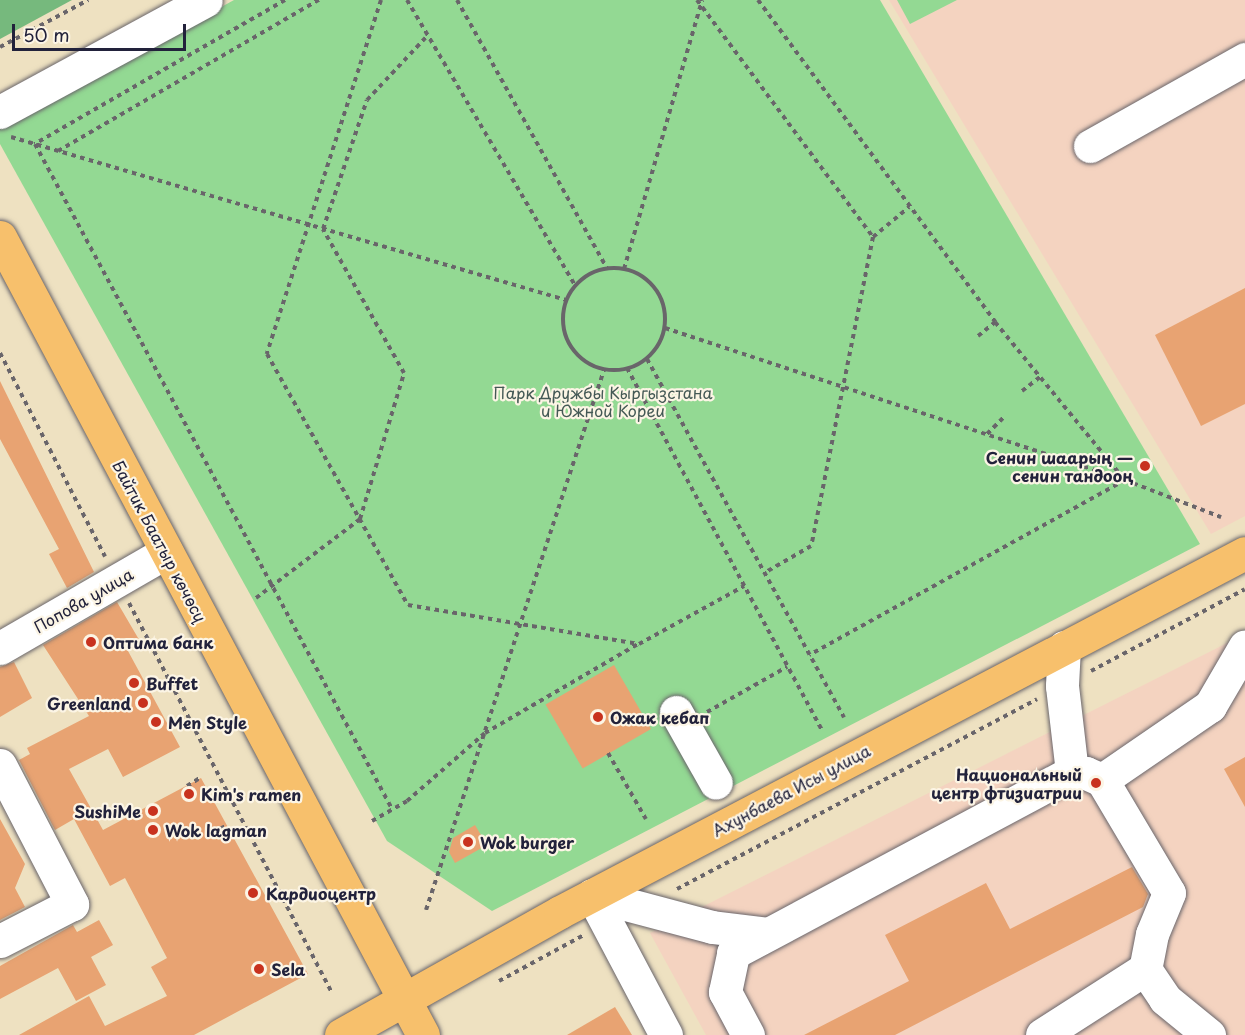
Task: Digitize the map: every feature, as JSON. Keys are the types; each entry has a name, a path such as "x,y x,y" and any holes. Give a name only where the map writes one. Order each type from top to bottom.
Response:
{"main road":[{"name":"Байтик Баатыр көчөсү","path":"0,237 423,1035"},
{"name":"Ахунбаева Исы улица","path":"341,1035 405,1000 598,909 1064,647 1245,553"}],"street":[{"path":"5,124 206,0"},
{"path":"1090,146 1245,59"},
{"name":"Попова улица","path":"0,648 166,552"},
{"path":"748,1035 725,992 727,970 733,953 1087,776 1210,706 1245,646"},
{"path":"1064,647 1062,686 1087,776 1169,893 1152,933 1145,969 1165,999 1209,1035"},
{"path":"687,714 716,783"},
{"path":"0,765 72,903 0,941"},
{"path":"666,1035 598,909 639,907 712,927 768,934"},
{"path":"1042,1035 1145,969"}],"path":[{"path":"0,47 88,0"},
{"path":"35,144 285,0"},
{"path":"58,151 319,0"},
{"path":"381,0 267,354 408,605 639,644"},
{"path":"407,0 575,285"},
{"path":"457,0 607,268"},
{"path":"697,0 873,237"},
{"path":"624,269 702,0"},
{"path":"758,0 995,322 1125,480"},
{"path":"256,598 360,519 404,373 323,229 367,100 428,35"},
{"path":"5,124 35,144 566,300"},
{"path":"35,144 392,809"},
{"path":"764,573 811,546 873,237 909,207"},
{"path":"607,268 624,269 641,275 656,289 664,306 665,328 658,345 647,359 627,368 604,370 587,364 574,352 565,337 562,319 566,300 575,285 589,274 607,268"},
{"path":"978,336 995,322"},
{"path":"665,328 1125,480 1221,517"},
{"path":"0,353 331,991"},
{"path":"647,359 844,718"},
{"path":"627,368 821,729"},
{"path":"426,910 604,370"},
{"path":"1022,391 1040,377"},
{"path":"987,434 1004,417"},
{"path":"809,655 1125,480"},
{"path":"372,821 407,801 485,733 744,586"},
{"path":"639,907 1245,589"},
{"path":"687,714 787,666"},
{"path":"608,753 646,819"},
{"path":"187,786 200,777"},
{"path":"212,832 226,826"},
{"path":"494,984 598,909"}],"shaded area":[{"path":"889,0 1245,0 1245,516 1211,534"},
{"name":"Национальный центр фтизиатрии","path":"1245,634 1245,1035 706,1035 650,933"}],"green space":[{"path":"0,0 72,0 0,39"},
{"name":"Парк Дружбы Кыргызстана и Южной Кореи","path":"234,0 880,0 1200,544 492,911 387,841 0,144 0,129"},
{"path":"897,0 957,0 910,24"}],"building":[{"path":"1245,288 1245,404 1201,426 1155,335"},
{"path":"0,381 94,572 67,588 49,554 59,549 0,439"},
{"path":"117,602 141,643 128,651 180,747 123,777 108,749 69,769 103,830 201,778 308,974 194,1035 19,1035 89,996 105,1026 167,996 151,967 167,958 125,878 110,886 74,819 55,830 19,760 30,754 27,748 89,716 43,645"},
{"path":"14,662 32,698 0,717 0,667"},
{"name":"Ожак кебап","path":"614,665 651,729 583,769 546,704"},
{"path":"1245,757 1245,807 1224,769"},
{"path":"0,819 25,864 15,888 25,907 0,920"},
{"name":"Wok burger","path":"475,825 487,845 455,863 449,852 453,838"},
{"path":"1132,867 1148,894 1143,907 895,1035 804,1035 909,981 885,935 986,883 1010,929"},
{"path":"99,920 113,945 91,957 106,985 76,1001 58,968 0,999 0,966 73,925 77,932"},
{"path":"615,1007 632,1035 567,1035"}],"place":[{"name":"Сенин шаарың — сенин тандооң","path":"1145,466"},
{"name":"Оптима банк","path":"91,642"},
{"name":"Buffet","path":"134,683"},
{"name":"Greenland","path":"143,703"},
{"name":"Ожак кебап","path":"598,717"},
{"name":"Men Style","path":"156,722"},
{"name":"Национальный центр фтизиатрии","path":"1096,783"},
{"name":"Kim's ramen","path":"189,794"},
{"name":"SushiMe","path":"153,811"},
{"name":"Wok lagman","path":"153,830"},
{"name":"Wok burger","path":"468,842"},
{"name":"Кардиоцентр","path":"253,893"},
{"name":"Sela","path":"259,969"}]}
